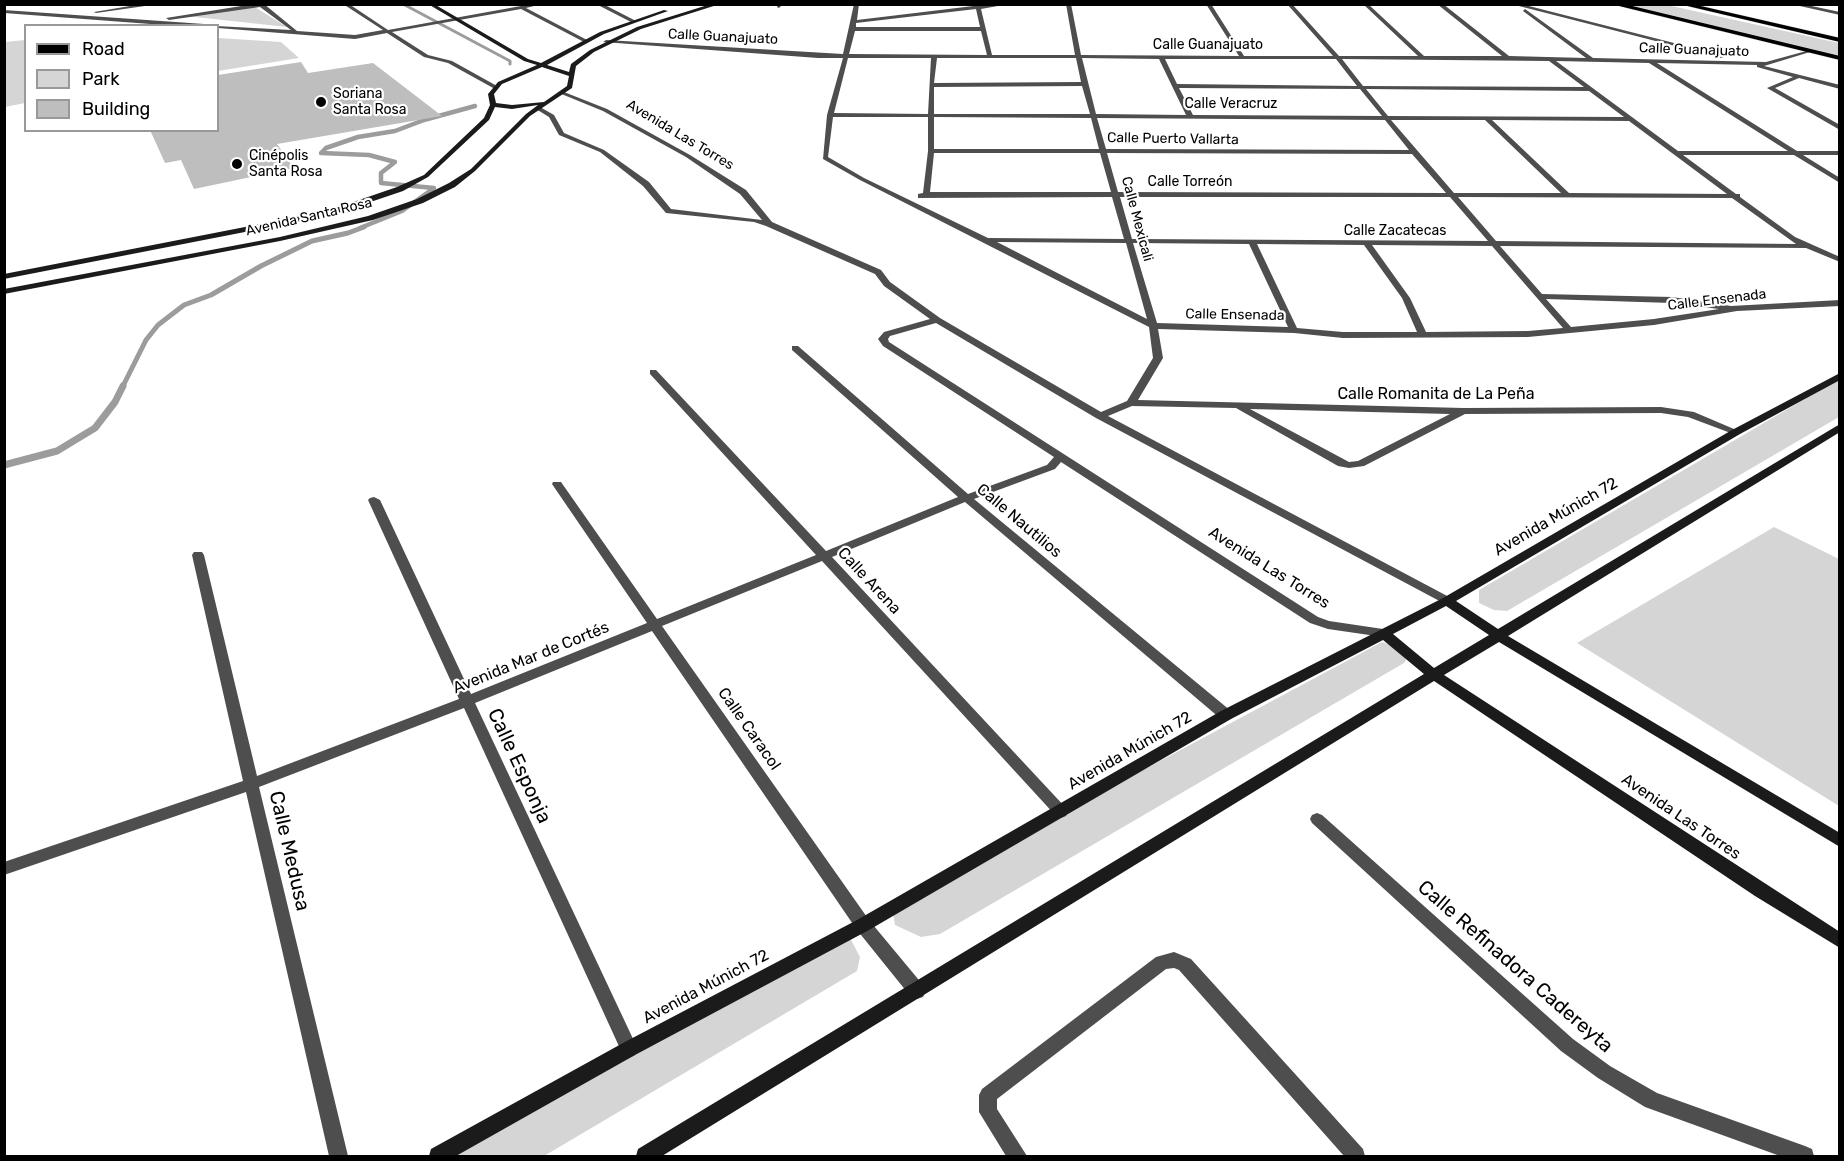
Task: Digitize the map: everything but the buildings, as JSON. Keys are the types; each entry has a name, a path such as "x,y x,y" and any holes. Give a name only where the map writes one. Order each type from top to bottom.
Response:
{"main road":[{"path":"430,4 526,60 571,75"},
{"path":"562,93 570,87 571,69 577,61 606,42 639,28 718,4"},
{"path":"1614,4 1839,58"},
{"path":"1682,4 1839,40"},
{"path":"495,87 586,41 633,21 670,10"},
{"name":"Avenida Santa Rosa","path":"4,277 329,213 373,200 426,176 447,158 487,119 493,105 491,94 495,87"},
{"name":"Avenida Santa Rosa","path":"4,292 280,239 394,211 452,185 473,170 541,105 562,93"},
{"path":"493,105 541,105"},
{"name":"Avenida Múnich 72","path":"438,1156 629,1049 863,925 1226,715 1447,601 1736,432 1839,376"},
{"path":"657,1154 1839,426"},
{"name":"Avenida Las Torres","path":"1447,601 1499,636 1839,841"},
{"name":"Avenida Las Torres","path":"1383,633 1433,674 1839,941"}],"street":[{"path":"70,16 157,4"},
{"path":"345,4 426,56 450,62 495,87"},
{"path":"219,27 355,37 540,4"},
{"path":"598,4 633,21"},
{"name":"Calle Ensenada","path":"857,4 830,115 825,158 862,180 986,240 1153,326 1294,330 1343,335 1423,336 1570,331 1654,322 1737,308 1839,303"},
{"path":"853,25 1007,4"},
{"name":"Calle Mexicali","path":"1068,4 1084,84 1105,150 1153,326 1158,358 1131,403"},
{"path":"1208,4 1243,58"},
{"path":"1289,4 1338,58 1414,152 1570,331"},
{"path":"1365,4 1423,58"},
{"path":"1439,4 1508,58"},
{"path":"1793,4 1839,14"},
{"path":"144,21 261,5 296,32"},
{"path":"1516,5 1591,59"},
{"path":"1516,5 1839,87"},
{"path":"520,6 586,41"},
{"path":"22,12 38,7"},
{"path":"978,8 990,57"},
{"path":"4,11 180,24"},
{"path":"853,25 984,29"},
{"name":"Calle Guanajuato","path":"606,42 845,56 1508,58 1766,64 1808,51"},
{"path":"910,203 926,194 931,151 930,115 934,57"},
{"path":"1161,57 1190,116"},
{"path":"1550,59 1805,246 1839,260"},
{"path":"1648,60 1839,181"},
{"path":"1797,77 1770,88 1839,128"},
{"path":"931,85 1084,84"},
{"path":"1177,86 1591,89"},
{"name":"Avenida Las Torres","path":"562,93 605,110 688,156 743,192 769,224"},
{"name":"Avenida Las Torres","path":"541,105 552,116 561,134 602,151 646,184 669,211 754,220 769,224 878,272 888,285 937,320 1100,416 1447,601"},
{"name":"Calle Veracruz","path":"830,115 1632,119"},
{"path":"1485,117 1567,195"},
{"name":"Calle Puerto Vallarta","path":"931,151 1414,152"},
{"path":"1678,153 1839,153"},
{"name":"Calle Torreón","path":"926,194 1737,196"},
{"name":"Calle Zacatecas","path":"986,240 1805,246"},
{"path":"1252,243 1294,330"},
{"path":"1367,244 1406,298 1423,336"},
{"path":"1540,296 1672,300 1737,308"},
{"name":"Avenida Las Torres","path":"937,320 887,334 884,339 886,344 1314,620 1328,625 1383,633"},
{"name":"Calle Nautilios","path":"795,348 966,498 1226,715"},
{"name":"Calle Arena","path":"653,372 1061,812"},
{"path":"1100,416 1131,403"},
{"name":"Calle Romanita de La Peña","path":"1131,403 1464,411 1669,410 1690,414 1736,432"},
{"path":"1240,407 1342,464 1349,465 1360,464 1464,411"},
{"name":"Avenida Mar de Cortés","path":"4,869 252,784 467,701 966,498 1051,467 1060,456"},
{"name":"Calle Caracol","path":"557,484 863,925 917,992"},
{"name":"Calle Esponja","path":"374,500 629,1049"},
{"name":"Calle Medusa","path":"198,555 338,1156"},
{"name":"Calle Refinadora Cadereyta","path":"1317,819 1567,1045 1604,1072 1652,1100 1805,1156"},
{"path":"1017,1156 988,1112 988,1095 1162,962 1174,960 1185,964 1356,1156"}],"green space":[{"path":"1619,5 1667,5 1839,43 1839,57"},
{"path":"253,6 287,27 186,16"},
{"path":"219,38 281,42 299,58 219,71"},
{"path":"24,40 24,103 5,107 5,42"},
{"path":"1839,379 1839,417 1507,611 1494,610 1479,603 1479,590"},
{"path":"1774,527 1839,559 1839,806 1577,643"},
{"path":"1382,642 1403,653 1406,660 1404,663 940,934 921,937 895,925 893,913 897,902"},
{"path":"832,937 850,938 860,957 857,971 544,1156 448,1156"}],"waterway":[{"path":"403,4 510,61 510,64"},
{"path":"360,228 402,211 434,188 381,183 381,173 395,162 369,155 321,153 326,148 358,137 395,131 424,120 475,106"},
{"path":"4,465 57,451 95,428 115,402 146,340 158,325 184,305 211,295 261,266 312,241 364,227"}],"place":[{"name":"Soriana Santa Rosa","path":"321,102"},
{"name":"Cinépolis Santa Rosa","path":"237,164"}]}
